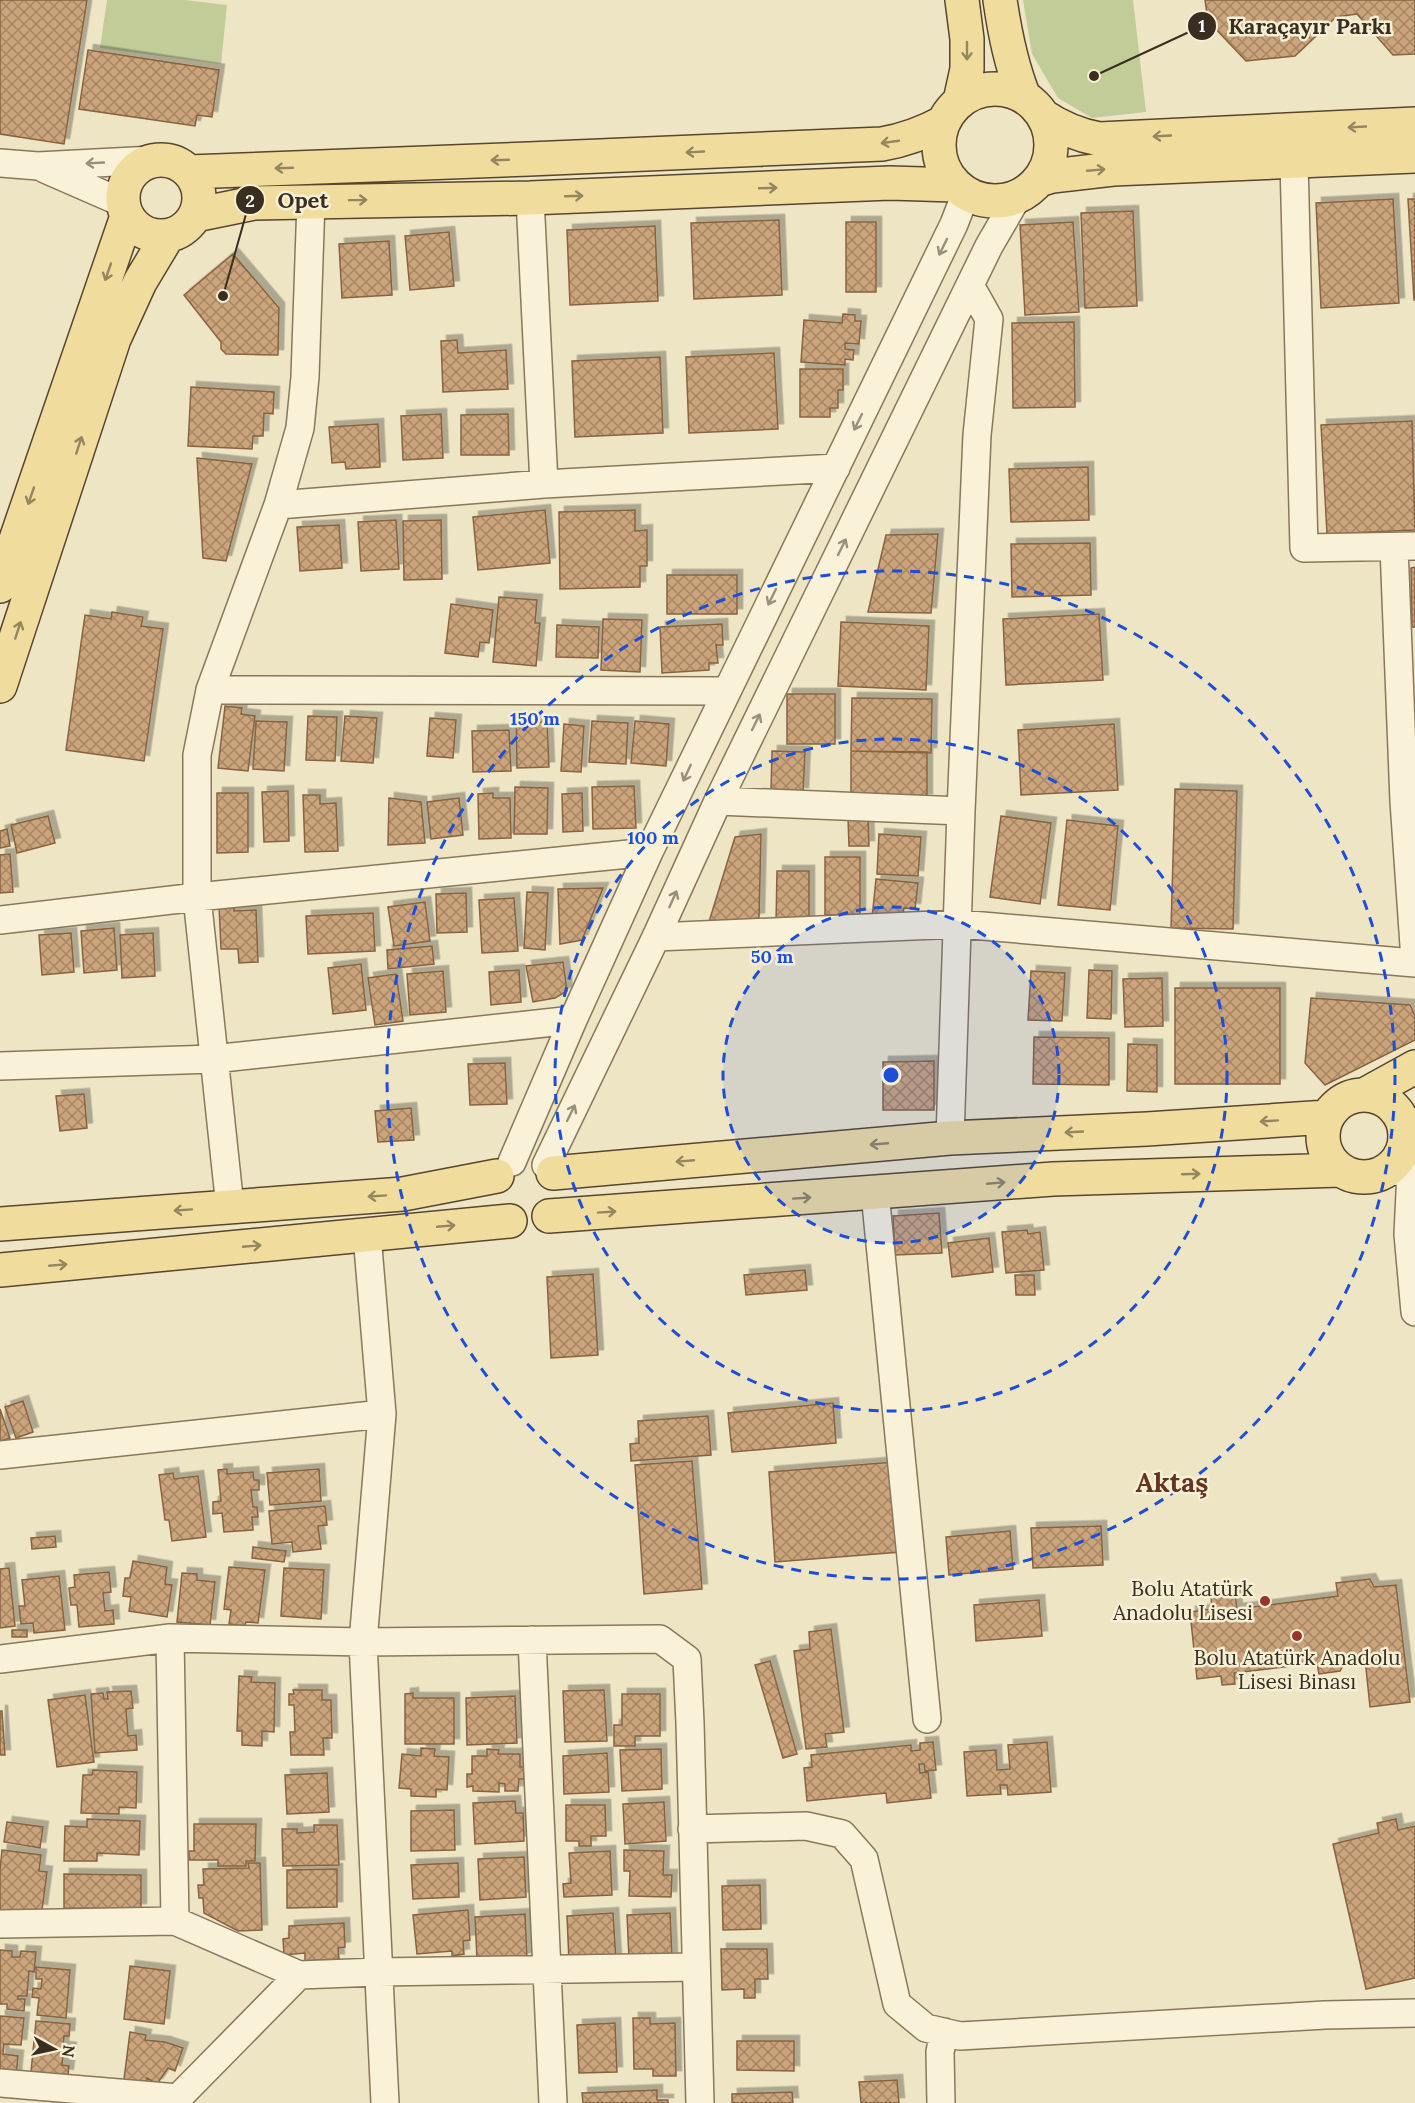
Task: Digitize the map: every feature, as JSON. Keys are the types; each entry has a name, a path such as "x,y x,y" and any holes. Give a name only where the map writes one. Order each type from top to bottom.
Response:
{"main road":[{"path":"962,0 967,39 967,69 939,142 941,162 961,189 978,199 1005,200 1052,176 1113,169 1415,156"},
{"path":"1000,0 1013,72 1048,128 1050,155 1046,168 1028,188"},
{"path":"189,171 882,144 903,141 924,133 985,90 998,89 1011,92 1060,128 1077,135 1099,139 1415,124"},
{"path":"0,586 125,210 125,184 131,173 141,165 153,160 166,160 189,171 200,196 195,214 183,230 167,237 147,235 139,230 125,210"},
{"path":"195,214 254,203 311,201 530,198 890,183 961,189"},
{"path":"0,686 114,339 140,282 167,237"},
{"path":"1366,1094 1415,1067"},
{"path":"1366,1094 1377,1096 1388,1102 1406,1103 1402,1120 1405,1131 1406,1160 1374,1176 1362,1177 1340,1170 1325,1152 1323,1128 1334,1107 1343,1100 1354,1095 1366,1094"},
{"path":"549,1169 950,1138 1147,1129 1327,1117"},
{"path":"0,1224 403,1194 505,1169 522,1159 533,1160 549,1169 559,1188 558,1198 549,1216"},
{"path":"505,1169 494,1196 496,1206 502,1215 520,1225 540,1222 549,1216 1053,1179 1340,1170"},
{"path":"0,1270 510,1221"}],"street":[{"path":"0,163 38,166 153,160"},
{"path":"656,937 959,924 1415,961 1404,547 1305,548 1294,162"},
{"path":"38,166 125,210"},
{"path":"549,1169 717,801 989,246 1028,188"},
{"path":"505,1169 649,852 954,224 961,189"},
{"path":"530,198 544,484"},
{"path":"230,1207 197,897 197,754 210,690 278,505 300,428 305,377 311,201"},
{"path":"950,1138 977,435 989,319 970,285"},
{"path":"278,505 544,484 836,468"},
{"path":"210,690 726,691"},
{"path":"717,801 961,811"},
{"path":"0,920 197,897 649,852"},
{"path":"0,1066 213,1059 573,1020"},
{"path":"1406,1160 1408,1234 1415,1312"},
{"path":"875,1193 927,1719"},
{"path":"367,1235 382,1414 363,1642 385,2103"},
{"path":"0,1455 382,1414"},
{"path":"170,1638 175,1921"},
{"path":"0,1659 170,1638 363,1642 660,1640 687,1659 700,2103"},
{"path":"532,1640 553,2103"},
{"path":"692,1828 806,1826 842,1834 864,1860 897,2004 926,2028 960,2036 1313,2016 1415,2013"},
{"path":"0,1924 175,1921 299,1975 696,1968"},
{"path":"0,2083 178,2101 299,1975"},
{"path":"941,2103 940,2052 944,2032"}],"green space":[{"path":"107,0 185,0 227,5 221,64 100,48"},
{"path":"1023,0 1133,0 1146,112 1092,118 1058,98 1032,54"}],"building":[{"path":"0,0 87,0 64,144 0,134"},
{"path":"1205,0 1415,0 1415,54 1393,55 1357,14 1336,17 1295,56 1246,61 1208,21"},
{"path":"88,50 219,70 212,117 197,115 195,126 79,109"},
{"path":"1393,199 1399,303 1321,308 1316,203"},
{"path":"1408,199 1415,199 1415,300 1414,300"},
{"path":"1133,211 1137,306 1085,308 1081,213"},
{"path":"779,220 782,295 694,299 691,223"},
{"path":"846,222 876,222 876,292 846,292"},
{"path":"1073,222 1079,312 1025,315 1020,225"},
{"path":"655,226 658,301 570,305 567,230"},
{"path":"449,232 454,286 410,290 405,236"},
{"path":"389,241 392,295 342,298 339,244"},
{"path":"233,254 279,308 278,355 226,354 221,349 221,342 184,295"},
{"path":"843,314 855,315 855,321 861,321 859,344 845,343 845,349 854,350 853,360 845,359 845,365 801,362 804,320 842,323"},
{"path":"1074,322 1075,407 1013,408 1012,323"},
{"path":"457,340 458,353 506,350 508,389 443,392 441,341"},
{"path":"774,353 778,429 689,433 686,357"},
{"path":"660,357 663,433 575,437 572,361"},
{"path":"800,369 843,369 843,390 838,390 838,408 830,408 830,417 800,417"},
{"path":"191,387 274,392 273,414 264,413 263,436 253,436 252,449 188,446"},
{"path":"441,414 443,458 403,460 401,416"},
{"path":"508,414 509,455 461,455 461,415"},
{"path":"1412,421 1415,530 1327,534 1321,425"},
{"path":"378,424 380,467 346,469 345,462 332,463 329,427"},
{"path":"197,458 252,464 226,561 203,558"},
{"path":"1088,467 1089,520 1011,522 1009,469"},
{"path":"545,510 550,563 478,570 473,517"},
{"path":"635,510 635,531 647,530 647,566 640,566 640,587 560,589 559,512"},
{"path":"396,520 399,569 361,571 358,522"},
{"path":"441,520 442,579 404,580 403,521"},
{"path":"339,525 342,568 300,571 297,527"},
{"path":"938,534 931,613 868,612 886,535"},
{"path":"1090,543 1091,595 1012,597 1011,544"},
{"path":"1415,567 1415,627 1412,627 1411,568"},
{"path":"667,575 737,575 737,614 667,614"},
{"path":"499,597 537,600 535,623 540,623 536,666 493,662"},
{"path":"451,604 493,610 489,643 480,642 478,657 445,653"},
{"path":"112,612 143,617 141,626 163,629 144,761 66,750 85,615 111,619"},
{"path":"1099,614 1103,680 1006,685 1003,619"},
{"path":"603,619 642,620 640,672 601,670"},
{"path":"841,622 929,626 926,690 838,686"},
{"path":"722,624 723,645 716,645 718,663 709,663 709,670 662,673 660,627"},
{"path":"557,625 599,627 598,658 556,657"},
{"path":"787,694 835,694 835,744 787,744"},
{"path":"852,698 932,699 931,753 851,751"},
{"path":"225,706 242,708 241,714 255,716 248,771 218,768"},
{"path":"308,716 337,717 335,761 306,760"},
{"path":"345,716 377,718 373,763 341,761"},
{"path":"430,718 456,720 453,758 427,756"},
{"path":"256,721 287,722 284,771 253,769"},
{"path":"592,721 628,723 626,764 589,762"},
{"path":"635,721 669,724 666,766 631,763"},
{"path":"547,722 549,767 517,768 516,723"},
{"path":"564,724 584,726 581,772 561,771"},
{"path":"1114,724 1118,790 1021,795 1018,730"},
{"path":"509,730 511,771 473,772 472,731"},
{"path":"772,751 805,752 803,793 771,791"},
{"path":"851,751 927,752 927,799 851,799"},
{"path":"634,786 636,828 593,829 592,787"},
{"path":"515,787 548,788 547,834 514,834"},
{"path":"1175,789 1237,791 1233,929 1171,928"},
{"path":"288,791 289,841 264,842 262,792"},
{"path":"217,793 248,793 248,852 217,853"},
{"path":"493,793 493,798 510,798 511,838 479,839 478,794"},
{"path":"582,793 583,831 563,832 562,794"},
{"path":"303,795 320,795 320,804 336,803 338,851 305,852"},
{"path":"389,798 421,802 425,843 388,845"},
{"path":"459,798 463,835 431,839 427,802"},
{"path":"48,816 55,843 17,853 11,825"},
{"path":"1001,816 1051,823 1040,904 990,897"},
{"path":"868,817 869,846 849,846 848,818"},
{"path":"1067,820 1118,826 1110,910 1058,905"},
{"path":"7,829 10,846 0,848 0,831"},
{"path":"761,834 759,918 708,925 735,837"},
{"path":"879,834 921,837 918,876 877,874"},
{"path":"10,854 13,892 0,893 0,855"},
{"path":"825,857 860,857 860,915 825,915"},
{"path":"777,871 809,871 809,923 776,922"},
{"path":"876,879 918,883 915,909 904,908 903,913 892,913 892,920 872,918"},
{"path":"603,888 582,940 560,944 558,889"},
{"path":"527,892 548,893 545,950 524,948"},
{"path":"466,893 467,932 437,933 436,894"},
{"path":"514,898 518,951 482,953 479,900"},
{"path":"425,902 430,941 394,946 388,907"},
{"path":"234,905 234,911 256,910 258,962 239,963 238,949 221,949 219,906"},
{"path":"373,913 375,951 308,954 306,916"},
{"path":"114,928 117,970 84,973 81,931"},
{"path":"71,933 74,972 42,975 39,935"},
{"path":"153,933 155,976 122,978 120,935"},
{"path":"432,946 434,964 388,969 387,950"},
{"path":"563,962 567,991 555,998 533,1002 526,966"},
{"path":"361,964 366,1010 333,1014 328,968"},
{"path":"519,970 521,1002 491,1005 489,972"},
{"path":"1089,970 1112,971 1111,1019 1087,1018"},
{"path":"443,971 446,1012 410,1015 407,974"},
{"path":"1031,971 1065,973 1062,1021 1028,1020"},
{"path":"396,974 403,1021 375,1025 368,978"},
{"path":"1162,978 1163,1026 1125,1027 1123,979"},
{"path":"1175,988 1280,988 1280,1084 1175,1084"},
{"path":"1311,998 1410,1005 1415,1016 1415,1040 1325,1085 1305,1063"},
{"path":"1034,1037 1109,1038 1109,1085 1033,1084"},
{"path":"1128,1044 1157,1045 1157,1092 1127,1091"},
{"path":"934,1061 934,1110 883,1110 883,1062"},
{"path":"505,1063 507,1104 470,1105 468,1064"},
{"path":"84,1094 87,1128 60,1131 56,1096"},
{"path":"411,1108 414,1140 378,1142 375,1111"},
{"path":"939,1213 942,1253 895,1255 893,1216"},
{"path":"1027,1230 1028,1234 1040,1232 1044,1270 1006,1273 1002,1232"},
{"path":"989,1238 993,1272 952,1277 948,1243"},
{"path":"805,1270 807,1290 746,1295 744,1275"},
{"path":"593,1274 598,1355 551,1358 547,1277"},
{"path":"1015,1275 1034,1275 1035,1295 1016,1295"},
{"path":"23,1401 33,1432 16,1438 5,1407"},
{"path":"833,1403 836,1443 732,1452 728,1413"},
{"path":"0,1409 10,1438 0,1441"},
{"path":"708,1416 711,1455 631,1461 630,1444 639,1443 638,1421"},
{"path":"692,1461 702,1589 644,1594 635,1465"},
{"path":"894,1462 901,1552 775,1562 769,1472"},
{"path":"227,1469 227,1474 253,1472 254,1480 259,1480 259,1490 251,1490 253,1507 257,1507 258,1517 252,1517 253,1530 224,1532 222,1513 213,1514 213,1502 221,1501 218,1470"},
{"path":"319,1469 321,1501 270,1505 267,1473"},
{"path":"173,1473 174,1479 198,1476 206,1537 172,1541 169,1520 165,1520 159,1475"},
{"path":"325,1506 327,1525 318,1526 321,1549 293,1552 292,1542 272,1544 269,1511"},
{"path":"1101,1526 1103,1565 1033,1568 1031,1528"},
{"path":"1010,1531 1013,1569 949,1575 946,1537"},
{"path":"55,1536 56,1547 32,1549 31,1538"},
{"path":"253,1547 286,1551 284,1562 252,1558"},
{"path":"133,1561 167,1567 165,1584 172,1585 167,1617 129,1611 131,1597 123,1596 125,1578 130,1578"},
{"path":"229,1567 265,1570 258,1623 246,1622 245,1626 229,1624 231,1610 224,1609"},
{"path":"9,1568 15,1626 0,1628 0,1569"},
{"path":"284,1568 324,1570 321,1619 281,1616"},
{"path":"109,1572 111,1592 103,1593 105,1611 113,1610 114,1624 79,1627 77,1605 71,1605 69,1588 75,1587 74,1575"},
{"path":"182,1573 197,1574 197,1580 215,1582 210,1625 177,1622"},
{"path":"59,1576 65,1630 34,1633 33,1623 21,1624 19,1606 25,1606 22,1580"},
{"name":"Bolu Atatürk Anadolu Lisesi Binası","path":"1370,1579 1374,1587 1396,1585 1410,1702 1370,1707 1365,1659 1345,1662 1340,1671 1319,1674 1317,1663 1234,1673 1235,1684 1222,1685 1221,1676 1197,1679 1190,1612 1212,1609 1211,1597 1235,1594 1237,1609 1338,1596 1336,1583"},
{"path":"1039,1600 1042,1636 976,1641 974,1605"},
{"path":"831,1629 844,1732 825,1734 827,1747 806,1749 794,1651 810,1649 809,1632"},
{"path":"12,1630 27,1630 27,1637 12,1637"},
{"path":"770,1661 797,1754 783,1758 755,1665"},
{"path":"239,1676 252,1677 251,1682 275,1683 274,1732 262,1731 262,1746 242,1745 242,1731 237,1731"},
{"path":"293,1690 322,1690 322,1700 331,1700 332,1738 323,1738 324,1755 291,1755 290,1732 295,1732 294,1705 289,1705 289,1694 294,1694"},
{"path":"604,1690 607,1741 565,1742 563,1691"},
{"path":"131,1691 133,1708 126,1709 128,1736 136,1735 137,1750 95,1753 91,1694 103,1693 104,1699 108,1699 107,1692"},
{"path":"413,1693 413,1698 454,1698 454,1744 405,1744 405,1694"},
{"path":"622,1694 660,1694 660,1736 635,1736 635,1746 614,1746 614,1725 622,1725"},
{"path":"85,1695 94,1762 57,1767 48,1700"},
{"path":"515,1696 517,1743 467,1745 466,1698"},
{"path":"0,1711 2,1711 5,1755 0,1755"},
{"path":"933,1742 936,1770 925,1771 924,1764 919,1764 920,1773 928,1772 931,1798 887,1803 886,1793 807,1801 804,1768 812,1767 811,1755 911,1745 911,1751 920,1750 920,1743"},
{"path":"1047,1742 1051,1792 1008,1795 1007,1785 1000,1785 1001,1794 967,1796 964,1752 996,1750 997,1770 1010,1769 1008,1745"},
{"path":"421,1748 435,1749 434,1756 449,1757 447,1790 436,1789 436,1797 411,1796 411,1789 399,1788 402,1754 421,1756"},
{"path":"487,1749 499,1750 498,1754 520,1754 520,1767 524,1767 524,1779 519,1779 518,1791 505,1791 505,1784 499,1783 499,1792 473,1791 473,1786 467,1787 467,1774 472,1774 472,1756 487,1756"},
{"path":"661,1749 662,1789 622,1791 620,1750"},
{"path":"607,1753 609,1792 564,1794 563,1756"},
{"path":"93,1770 137,1772 136,1808 119,1807 119,1814 81,1813 83,1775 92,1775"},
{"path":"327,1773 329,1812 287,1814 285,1775"},
{"path":"515,1801 516,1813 523,1813 524,1841 475,1844 473,1803"},
{"path":"664,1802 666,1841 625,1844 623,1804"},
{"path":"566,1805 605,1805 606,1836 591,1836 591,1846 579,1846 579,1841 566,1841"},
{"path":"454,1810 455,1850 411,1851 411,1811"},
{"path":"87,1819 140,1821 139,1855 97,1853 97,1861 64,1861 65,1826 87,1827"},
{"path":"1396,1819 1398,1830 1415,1826 1415,1978 1366,1989 1333,1844 1379,1833 1377,1823"},
{"path":"7,1822 43,1827 40,1848 4,1842"},
{"path":"194,1824 256,1824 255,1861 246,1861 246,1866 218,1866 218,1860 189,1860 189,1851 194,1851"},
{"path":"314,1825 337,1825 339,1865 283,1866 282,1829 297,1829 297,1833 314,1832"},
{"path":"2,1850 41,1855 39,1871 47,1872 42,1910 35,1909 34,1918 0,1914"},
{"path":"624,1850 664,1851 663,1875 672,1875 671,1897 629,1896 630,1871 624,1871"},
{"path":"610,1851 612,1895 564,1897 563,1884 571,1883 569,1853"},
{"path":"524,1857 526,1897 480,1900 478,1859"},
{"path":"248,1863 260,1863 262,1930 238,1931 204,1913 203,1898 199,1898 198,1885 204,1885 203,1869 249,1868"},
{"path":"458,1863 459,1897 413,1899 411,1865"},
{"path":"337,1869 337,1907 287,1908 287,1870"},
{"path":"64,1874 141,1875 141,1909 64,1908"},
{"path":"760,1885 761,1929 723,1930 722,1886"},
{"path":"468,1910 470,1940 463,1941 464,1954 452,1956 452,1951 417,1954 413,1915"},
{"path":"613,1913 616,1960 569,1962 567,1916"},
{"path":"670,1913 672,1957 629,1959 627,1915"},
{"path":"525,1914 527,1958 477,1960 475,1917"},
{"path":"344,1923 345,1947 338,1948 339,1959 305,1961 305,1953 284,1955 283,1939 289,1938 289,1926"},
{"path":"721,1949 767,1949 768,1979 755,1979 755,1998 744,1998 744,1989 722,1990"},
{"path":"0,1950 12,1951 12,1957 20,1957 21,1951 36,1952 34,1972 29,1971 27,1996 18,1996 18,1999 25,1999 24,2011 7,2009 7,2004 0,2004"},
{"path":"130,1966 170,1971 164,2024 124,2019"},
{"path":"36,1967 70,1970 66,2018 37,2015 39,1998 32,1997 33,1988 41,1989 42,1979 36,1979"},
{"path":"0,2016 24,2018 21,2045 4,2044 3,2054 18,2056 16,2076 0,2074"},
{"path":"633,2018 650,2018 650,2024 675,2023 676,2076 653,2076 653,2069 634,2069"},
{"path":"36,2021 70,2024 69,2036 64,2036 63,2047 71,2048 70,2056 63,2055 62,2065 69,2066 68,2075 62,2074 61,2084 30,2082"},
{"path":"615,2023 617,2072 579,2073 577,2025"},
{"path":"130,2032 146,2035 145,2040 165,2042 183,2048 175,2071 168,2068 157,2084 147,2078 145,2090 123,2087"},
{"path":"737,2041 794,2041 794,2071 737,2070"},
{"path":"897,2080 899,2103 861,2103 859,2082"},
{"path":"657,2090 657,2100 668,2100 668,2103 583,2103 582,2093"},
{"path":"792,2092 793,2103 732,2103 732,2094"}],"place":[{"name":"Karaçayır Parkı","path":"1094,76"},
{"name":"Opet","path":"223,296"},
{"name":"Bolu Atatürk Anadolu Lisesi","path":"1265,1601"},
{"name":"Bolu Atatürk Anadolu Lisesi Binası","path":"1297,1636"}],"district":[{"name":"Aktaş","path":"1172,1483"}]}
